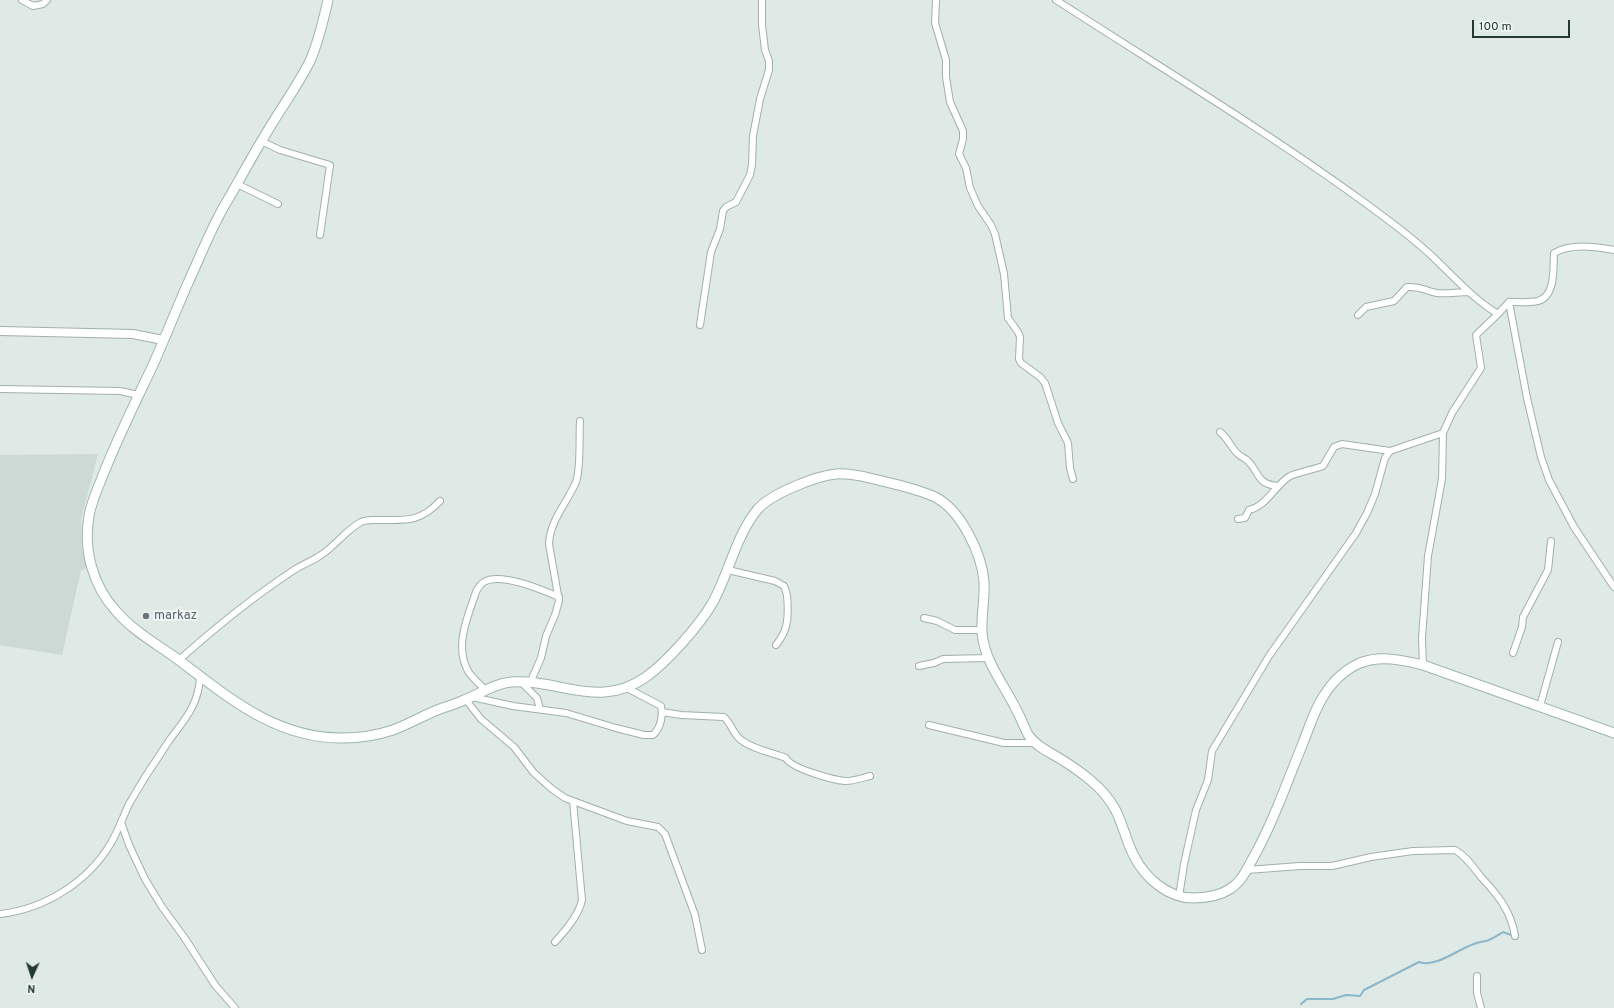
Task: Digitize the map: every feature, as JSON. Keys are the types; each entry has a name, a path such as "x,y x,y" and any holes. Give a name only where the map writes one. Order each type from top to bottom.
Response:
{"main road":[{"path":"328,0 320,35 311,58 295,88 261,141 205,242 190,280 110,457 90,508 87,532 88,553 97,584 109,604 125,621 255,715 273,724 315,737 349,738 388,732 501,683 526,683 597,693 615,692 628,688 640,681 659,666 699,623 718,594 739,542 754,514 767,501 784,492 824,476 841,474 865,477 933,496 952,510 973,542 981,561 984,584 982,630 985,648 1018,712 1026,733 1035,743 1081,772 1107,798 1117,813 1131,850 1144,872 1163,889 1179,897 1196,898 1220,894 1235,885 1247,870 1263,841 1319,704 1335,681 1351,668 1368,661 1399,659 1423,665 1614,733"}],"street":[{"path":"22,0 33,6 43,4 47,0"},
{"path":"700,325 711,252 720,229 723,211 726,207 736,202 750,175 752,165 753,136 760,99 768,77 769,65 763,40 762,0"},
{"path":"936,0 935,23 946,60 946,77 950,102 963,131 964,138 959,154 966,168 970,188 978,206 991,225 995,234 1004,274 1008,318 1020,337 1019,359 1021,363 1043,380 1045,384 1058,424 1068,443 1073,479"},
{"path":"1056,0 1310,164 1362,201 1411,239 1434,258 1469,292 1498,314"},
{"path":"261,141 280,150 330,164 320,235"},
{"path":"237,184 278,204"},
{"path":"1423,665 1422,638 1428,556 1442,479 1443,433 1452,413 1481,368 1476,335 1509,302 1536,301 1544,299 1548,295 1552,278 1554,253 1563,248 1579,246 1614,250"},
{"path":"1358,315 1366,307 1394,301 1407,287 1419,287 1437,293 1469,292"},
{"path":"1509,302 1531,417 1549,480 1574,527 1614,587"},
{"path":"0,331 133,334 163,340"},
{"path":"0,389 120,391 138,395"},
{"path":"540,709 537,698 526,683 541,658 546,636 558,608 559,597 548,544 549,536 560,509 576,483 579,458 580,421"},
{"path":"1220,432 1226,436 1237,454 1249,461 1256,474 1268,485 1278,486"},
{"path":"1238,519 1245,518 1249,510 1257,508 1278,486 1291,476 1323,466 1334,447 1342,444 1390,451 1443,433"},
{"path":"1179,897 1184,864 1196,810 1208,780 1212,751 1269,656 1356,533 1375,494 1385,458 1390,451"},
{"path":"179,660 213,629 250,600 296,569 323,554 357,524 366,520 414,519 432,509 440,501"},
{"path":"1513,653 1522,626 1523,617 1548,570 1551,541"},
{"path":"728,570 775,581 784,586 787,592 786,624 784,633 776,645"},
{"path":"484,690 466,666 462,643 463,630 479,586 490,580 515,582 540,589 559,597"},
{"path":"924,618 955,630 982,630"},
{"path":"1540,706 1558,642"},
{"path":"919,666 934,663 943,659 989,658"},
{"path":"0,914 15,912 39,904 55,896 74,883 100,859 111,842 150,770 191,710 199,692 200,676"},
{"path":"469,698 566,713 616,728 652,736 656,732 662,712 660,705 628,688"},
{"path":"469,698 481,719 514,747 534,773 560,794 573,801 632,822 655,826 662,829 667,838 674,861 695,915 702,950"},
{"path":"662,712 686,716 724,717 735,734 741,740 766,752 786,758 788,762 804,770 844,781 870,776"},
{"path":"929,725 1004,743 1035,743"},
{"path":"555,942 576,915 582,900 573,801"},
{"path":"121,822 129,845 145,879 162,907 184,936 215,985 235,1008"},
{"path":"1247,870 1300,866 1332,866 1370,857 1413,851 1455,850 1472,864 1503,902 1513,924 1515,936"},
{"path":"1477,976 1477,993 1481,1008"}],"shaded area":[{"path":"98,454 81,519 82,550 87,568 81,570 62,655 0,645 0,455"}],"waterway":[{"path":"1301,1004 1307,999 1333,999 1346,995 1360,996 1364,990 1419,962 1426,963 1440,960 1468,946 1486,941 1503,932 1514,936"}],"place":[{"name":"markaz","path":"146,616"}]}
